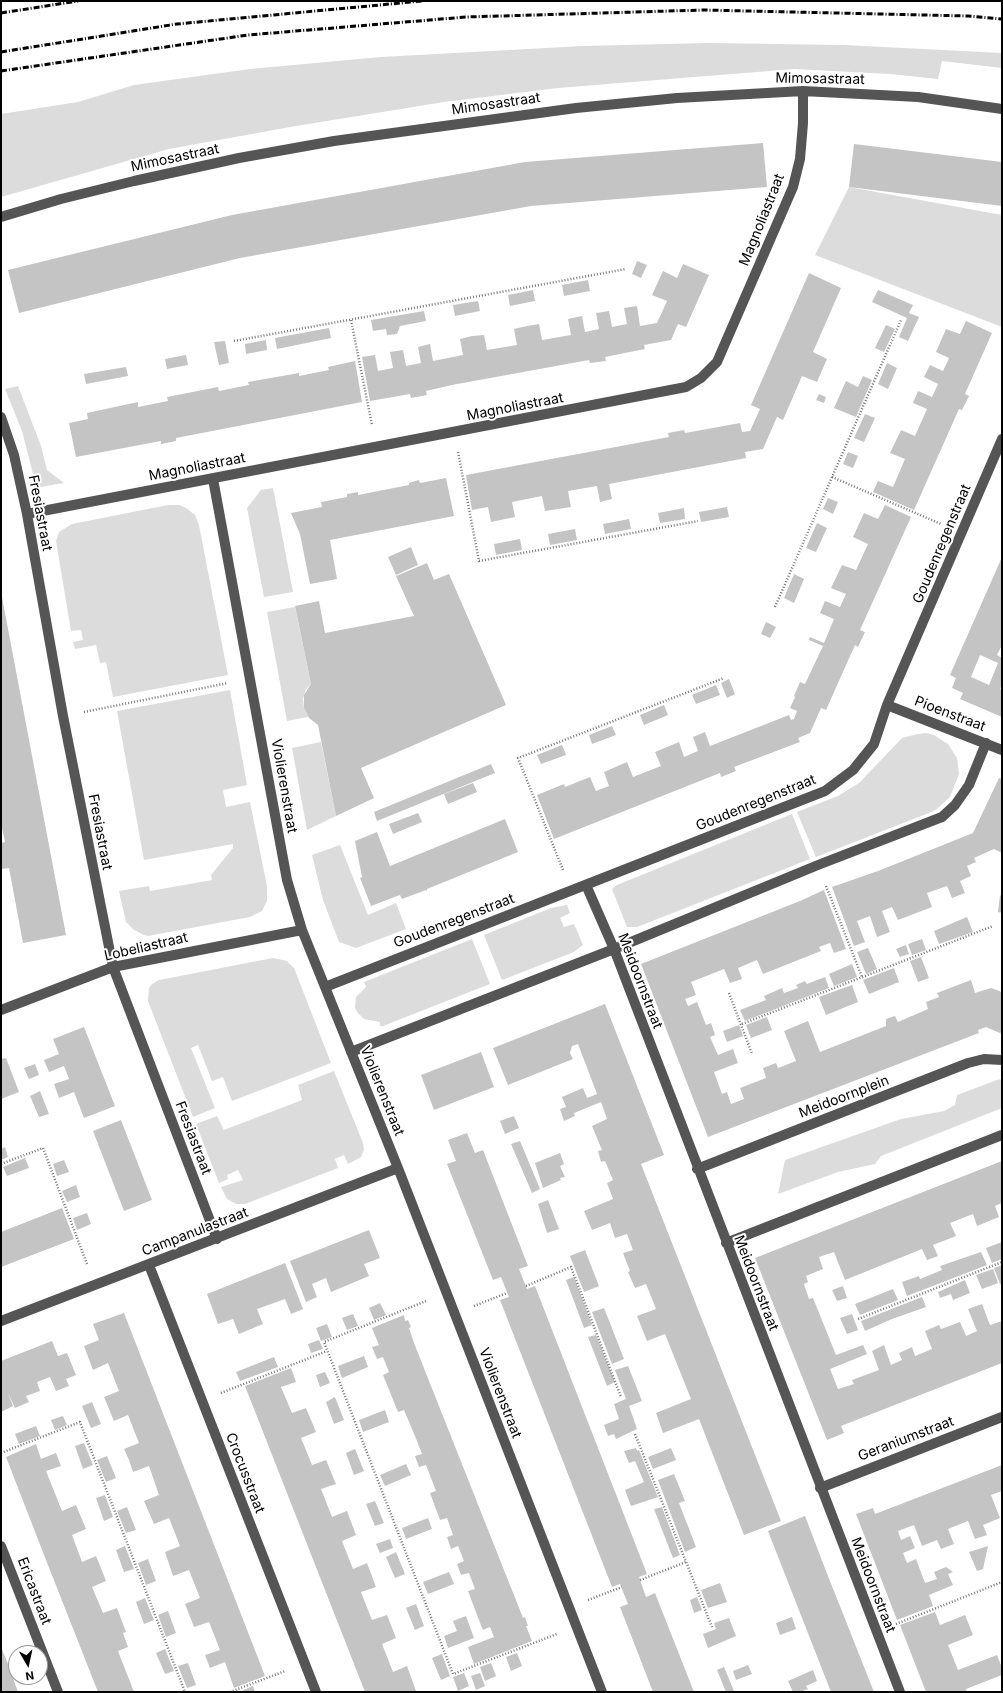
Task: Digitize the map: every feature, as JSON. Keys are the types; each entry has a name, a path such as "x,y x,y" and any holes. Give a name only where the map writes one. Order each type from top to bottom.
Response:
{"street":[{"name":"Mimosastraat","path":"1,217 61,199 239,158 334,141 576,108 677,98 802,91 918,97 1002,109"},
{"name":"Magnoliastraat","path":"27,514 667,392 686,387 701,378 717,362 793,187 800,159 803,123 802,91"},
{"name":"Fresiastraat","path":"1,417 14,455 27,514 63,716 113,967 217,1239"},
{"name":"Goudenregenstraat","path":"325,987 825,791 853,770 874,744 887,705 961,533 1000,449 1002,439"},
{"name":"Violierenstraat","path":"213,478 287,880 302,930 398,1168 602,1692"},
{"name":"Pioenstraat","path":"887,705 1002,750"},
{"path":"351,1052 614,948 818,865 942,818 955,805 969,785 986,743"},
{"name":"Meidoornstraat","path":"586,885 614,948 697,1169 900,1692"},
{"name":"Lobeliastraat","path":"1,1010 113,967 302,930"},
{"name":"Meidoornplein","path":"697,1169 968,1063 984,1059 1002,1060"},
{"path":"726,1243 1002,1135"},
{"name":"Campanulastraat","path":"1,1322 398,1168"},
{"name":"Crocusstraat","path":"149,1265 316,1692"},
{"name":"Geraniumstraat","path":"820,1488 1002,1417"},
{"name":"Ericastraat","path":"1,1546 58,1692"}],"path":[{"path":"234,341 626,269"},
{"path":"351,320 376,447"},
{"path":"775,607 901,320"},
{"path":"444,434 458,453 479,561 698,521"},
{"path":"832,477 961,533"},
{"path":"571,891 518,758 724,678"},
{"path":"63,716 250,679"},
{"path":"818,865 862,977"},
{"path":"742,1024 993,926"},
{"path":"729,993 742,1024 752,1054"},
{"path":"1,1164 43,1148 95,1285"},
{"path":"858,1319 1002,1262"},
{"path":"526,1286 572,1267 621,1397"},
{"path":"447,1293 324,1342 327,1351 454,1674 576,1626"},
{"path":"455,1314 507,1293"},
{"path":"202,1401 327,1351"},
{"path":"1,1453 80,1422 185,1692"},
{"path":"635,1434 712,1626"},
{"path":"640,1580 686,1562"},
{"path":"876,1632 1002,1582"},
{"path":"569,1607 622,1587"},
{"path":"230,1692 304,1663"}],"shaded area":[{"path":"708,43 844,45 1002,53 1002,68 942,61 938,79 890,74 794,69 558,88 444,102 296,126 169,149 1,197 1,114 78,102 134,85 250,69 381,57 583,46"},
{"path":"849,187 1002,215 1002,327 815,255"},
{"path":"18,386 41,446 47,470 64,483 40,487 33,474 22,431 5,389"},
{"path":"273,488 293,592 264,597 247,508 261,490"},
{"path":"168,505 179,505 186,508 195,515 199,525 228,675 113,697 106,662 100,663 96,645 75,649 73,642 83,640 81,630 71,631 56,541 59,532 72,524"},
{"path":"295,607 311,684 306,689 303,699 304,708 308,717 287,721 267,612"},
{"path":"230,690 247,785 223,790 226,807 250,802 267,886 267,901 262,911 250,917 148,936 144,935 134,930 126,922 119,891 149,886 150,891 212,880 211,875 233,848 233,844 144,860 117,711"},
{"path":"926,733 934,735 948,744 957,758 959,774 950,797 937,809 929,813 816,857 797,812 838,796 859,783 902,738"},
{"path":"321,742 336,816 307,830 292,748"},
{"path":"792,814 810,859 637,927 627,927 612,889 617,885"},
{"path":"340,845 368,915 396,903 406,929 356,948 339,942 323,900 312,855"},
{"path":"567,905 570,913 560,918 564,927 574,924 583,945 574,952 502,980 484,935 551,908"},
{"path":"472,939 490,984 383,1026 380,1026 380,1022 364,1019 357,1012 355,1007 356,997 366,987 364,982"},
{"path":"273,958 287,961 294,968 331,1063 232,1101 223,1077 212,1081 198,1045 191,1048 215,1108 193,1117 148,1001 149,988 152,984 159,980"},
{"path":"334,1071 363,1143 364,1150 361,1157 348,1164 344,1155 335,1159 338,1168 245,1204 236,1204 227,1199 221,1187 243,1180 238,1170 227,1175 228,1179 219,1183 196,1124 217,1116 224,1130 302,1100 298,1085"},
{"path":"1002,1079 1002,1108 881,1156 875,1164 838,1172 778,1194 785,1160 901,1119 944,1111 955,1105 957,1095"}],"building":[{"path":"763,143 767,187 531,206 240,258 19,313 8,270 232,215 525,162"},
{"path":"854,144 1002,162 1002,206 849,187"},
{"path":"637,261 647,265 641,278 632,274"},
{"path":"683,264 709,275 686,327 678,324 671,340 644,345 645,349 605,357 606,361 590,363 589,360 452,385 426,391 427,395 411,398 410,394 370,401 362,357 375,355 378,371 393,368 390,352 403,350 406,366 421,363 418,347 430,344 433,361 463,355 460,339 472,336 484,335 487,350 517,345 514,329 527,326 539,324 542,340 571,335 568,319 582,316 585,332 599,329 596,313 609,311 612,327 627,324 624,308 637,306 640,326 657,323 667,301 652,295 663,271 677,278"},
{"path":"809,273 841,288 813,352 827,359 817,382 802,376 783,420 777,417 763,449 745,452 746,458 609,484 612,499 600,502 597,486 568,491 571,507 545,511 542,496 512,502 515,517 491,522 488,507 472,510 466,475 669,437 668,433 684,430 685,433 740,423 742,432 750,431 760,409 751,405"},
{"path":"588,280 590,291 564,296 562,285"},
{"path":"533,290 535,301 510,306 508,295"},
{"path":"878,290 913,305 909,313 919,317 908,341 899,337 907,318 872,302"},
{"path":"478,301 480,311 455,316 453,305"},
{"path":"424,311 426,321 400,326 397,334 387,335 386,329 373,331 371,320"},
{"path":"966,321 992,333 965,394 969,396 962,410 959,409 914,510 873,492 878,481 893,487 905,459 890,453 901,430 915,436 927,409 913,403 918,391 932,397 938,384 924,377 930,365 943,371 949,358 936,352 946,329 960,334"},
{"path":"886,325 895,329 884,352 875,348"},
{"path":"329,328 331,338 277,349 275,338"},
{"path":"266,340 267,350 246,354 245,344"},
{"path":"225,341 229,363 219,365 214,342"},
{"path":"186,355 188,365 167,369 165,359"},
{"path":"355,361 362,402 176,438 176,441 161,444 161,441 76,457 69,423 88,419 87,413 138,402 138,407 168,401 167,397 218,387 219,391 249,385 248,382 299,373 299,376 329,370 328,367"},
{"path":"887,363 897,368 888,389 878,384"},
{"path":"126,367 128,376 86,384 84,374"},
{"path":"863,376 872,380 856,417 834,408 846,381 858,387"},
{"path":"819,394 826,397 824,403 816,400"},
{"path":"865,414 875,418 864,442 854,438"},
{"path":"848,452 858,456 853,468 843,464"},
{"path":"446,478 454,516 330,540 337,579 310,584 300,534 291,513 322,507 321,502 347,497 347,494 358,492 358,495 409,485 409,483 419,480 420,483"},
{"path":"828,498 838,502 833,514 823,509"},
{"path":"885,505 911,517 860,630 865,632 858,647 855,645 826,710 821,708 810,733 798,738 800,742 734,767 736,771 721,777 720,773 554,839 537,795 564,784 565,787 590,777 596,791 609,786 604,772 627,762 633,777 661,766 655,752 679,742 684,757 698,751 693,737 705,732 710,746 789,715 791,720 794,719 797,711 790,708 795,697 794,696 800,682 805,684 823,646 809,640 810,637 824,643 834,619 820,613 825,601 840,607 846,594 831,588 842,565 856,570 868,544 853,537 864,513 878,519"},
{"path":"727,507 729,517 701,522 699,512"},
{"path":"684,508 685,519 660,523 658,513"},
{"path":"629,519 631,529 605,534 603,524"},
{"path":"817,523 827,528 816,552 806,548"},
{"path":"575,529 577,540 550,545 548,534"},
{"path":"520,539 522,550 496,555 494,544"},
{"path":"411,547 418,565 396,575 388,557"},
{"path":"1002,557 1002,645 997,655 1002,658 1002,684 1000,689 1002,690 1002,717 960,699 963,693 952,688 956,678 950,675","holes":["980,655 998,663 989,685 971,677"]},
{"path":"427,563 434,580 449,574 506,705 361,768 374,798 336,816 318,725 309,718 304,708 304,695 311,684 295,606 319,601 325,633 414,616 396,576"},
{"path":"794,574 804,579 794,603 784,598"},
{"path":"1,592 66,935 23,943 9,868 1,869 1,843 5,842 1,824"},
{"path":"766,622 776,627 770,638 761,634"},
{"path":"729,679 735,694 727,698 721,683"},
{"path":"716,685 720,695 696,704 692,695"},
{"path":"664,705 668,715 644,725 640,715"},
{"path":"612,726 616,735 592,744 589,735"},
{"path":"562,745 566,755 541,764 537,755"},
{"path":"491,764 495,773 377,821 374,812"},
{"path":"999,778 1002,779 1002,853 994,849 974,858 976,862 967,866 971,876 960,881 965,893 952,898 947,886 927,893 932,907 898,920 892,907 882,911 890,932 877,937 870,916 857,921 865,942 854,946 832,887 878,871 973,833"},
{"path":"473,783 477,792 448,804 444,794"},
{"path":"418,813 422,822 393,834 389,824"},
{"path":"505,819 518,852 427,889 427,891 426,890 402,899 400,895 371,906 360,878 362,877 355,841 377,832 390,866"},
{"path":"824,890 846,949 834,953 830,943 819,947 821,951 763,974 757,960 738,968 742,979 730,983 724,969 691,982 696,995 685,999 688,1006 697,1002 706,1025 711,1023 715,1035 710,1037 718,1055 733,1049 738,1063 714,1072 722,1094 727,1092 731,1104 744,1099 740,1088 766,1078 763,1068 776,1063 778,1068 796,1061 784,1031 808,1021 820,1052 886,1026 886,1019 895,1016 898,1022 928,1009 926,1002 939,997 937,993 971,980 975,993 991,988 1002,992 1002,1034 986,1027 978,1030 979,1033 708,1137 641,964 800,901"},
{"path":"1000,895 1002,896 1002,913 998,912"},
{"path":"967,917 973,932 939,944 934,931"},
{"path":"922,939 926,950 912,955 908,944"},
{"path":"906,945 909,954 900,957 896,949"},
{"path":"868,948 877,969 866,974 857,952"},
{"path":"921,957 929,978 918,982 910,961"},
{"path":"852,964 857,977 834,986 829,974"},
{"path":"894,968 899,982 869,994 863,980"},
{"path":"825,977 829,988 745,1021 740,1010 766,1000 764,996 782,988 784,993 798,988 796,985 805,981 807,984"},
{"path":"852,985 858,1002 826,1015 819,997"},
{"path":"605,1004 664,1155 641,1164 781,1521 744,1535 699,1419 663,1433 656,1413 691,1399 665,1334 647,1341 637,1316 656,1309 646,1284 635,1288 628,1272 630,1271 623,1253 633,1250 627,1234 615,1238 610,1223 592,1230 584,1211 613,1199 607,1183 613,1180 605,1161 601,1162 598,1151 602,1150 592,1126 607,1119 601,1102 574,1113 575,1116 564,1121 560,1109 566,1107 562,1097 583,1088 587,1098 597,1094 578,1044 572,1046 570,1053 573,1059 508,1085 493,1048"},
{"path":"767,1017 772,1030 751,1038 746,1025"},
{"path":"739,1025 743,1036 727,1042 723,1031"},
{"path":"84,1027 115,1106 84,1118 74,1092 59,1098 54,1084 69,1079 64,1066 49,1072 44,1060 59,1054 53,1039"},
{"path":"481,1052 494,1087 434,1110 421,1075"},
{"path":"6,1058 19,1092 1,1099 1,1059"},
{"path":"35,1064 39,1075 29,1079 24,1068"},
{"path":"40,1091 49,1114 39,1117 30,1096"},
{"path":"514,1116 519,1128 505,1134 500,1121"},
{"path":"121,1120 152,1200 124,1211 93,1131"},
{"path":"467,1133 475,1153 483,1150 528,1266 519,1269 527,1289 535,1286 647,1574 639,1577 646,1597 655,1593 694,1692 653,1692 620,1607 628,1604 620,1584 612,1587 500,1300 509,1297 501,1277 493,1280 447,1164 456,1161 448,1140"},
{"path":"520,1141 540,1189 532,1193 511,1144"},
{"path":"5,1147 8,1157 1,1160 1,1149"},
{"path":"560,1153 564,1164 560,1166 565,1177 560,1178 561,1180 543,1188 535,1163"},
{"path":"25,1158 29,1168 7,1176 3,1167"},
{"path":"64,1160 69,1172 57,1176 53,1164"},
{"path":"1002,1161 1002,1203 995,1206 999,1217 977,1226 973,1214 950,1223 956,1236 933,1245 938,1256 927,1260 922,1249 845,1280 834,1252 819,1257 823,1269 806,1276 808,1282 804,1284 809,1299 813,1298 836,1355 863,1345 867,1354 830,1369 838,1389 854,1384 852,1380 879,1370 872,1351 884,1345 891,1365 902,1360 899,1353 912,1347 915,1356 932,1349 925,1331 939,1325 941,1329 960,1322 966,1336 977,1331 968,1309 982,1304 990,1325 1002,1321 1002,1363 841,1426 844,1433 827,1440 755,1258"},
{"path":"76,1185 80,1197 67,1202 62,1191"},
{"path":"548,1200 559,1229 547,1233 538,1204"},
{"path":"62,1208 74,1239 1,1267 1,1232"},
{"path":"87,1213 91,1224 77,1230 73,1218"},
{"path":"369,1230 380,1258 364,1264 369,1276 331,1292 326,1278 312,1284 317,1297 306,1302 290,1261"},
{"path":"1002,1242 1002,1259 992,1263 986,1248"},
{"path":"585,1250 599,1286 584,1292 570,1256"},
{"path":"981,1252 987,1265 907,1296 902,1282 919,1276 920,1279 942,1270 940,1266"},
{"path":"285,1263 303,1309 291,1314 285,1299 257,1309 263,1324 239,1334 233,1319 218,1324 207,1294"},
{"path":"1002,1265 1002,1283 1000,1284 994,1268"},
{"path":"993,1269 998,1283 982,1289 976,1275"},
{"path":"574,1277 592,1325 584,1328 566,1280"},
{"path":"965,1280 970,1293 953,1300 951,1294 940,1298 938,1292"},
{"path":"843,1286 847,1298 837,1301 832,1290"},
{"path":"893,1289 898,1300 860,1315 855,1304"},
{"path":"922,1297 926,1307 892,1319 865,1331 861,1321"},
{"path":"380,1303 386,1315 374,1320 369,1308"},
{"path":"604,1308 624,1359 612,1364 592,1312"},
{"path":"124,1313 265,1676 234,1688 225,1662 210,1668 205,1655 220,1650 209,1622 194,1627 185,1604 200,1598 189,1570 173,1576 165,1552 180,1546 169,1518 154,1524 144,1501 159,1495 149,1466 133,1472 124,1449 139,1443 128,1415 114,1421 104,1397 119,1391 108,1363 93,1370 84,1346 99,1340 93,1324"},
{"path":"353,1314 358,1326 347,1330 342,1318"},
{"path":"852,1314 858,1330 847,1334 840,1318"},
{"path":"404,1315 405,1321 408,1320 411,1327 409,1328 414,1343 523,1618 525,1617 528,1626 526,1626 532,1641 474,1664 468,1647 494,1637 490,1627 483,1630 482,1628 468,1591 475,1589 469,1573 461,1575 457,1564 464,1561 458,1546 451,1549 447,1537 453,1535 447,1518 440,1520 430,1493 436,1491 426,1465 419,1467 415,1456 422,1454 415,1436 404,1410 398,1412 383,1375 389,1372 383,1357 377,1359 372,1347 379,1345 372,1328"},
{"path":"327,1324 332,1337 321,1341 316,1328"},
{"path":"596,1335 615,1382 607,1386 588,1337"},
{"path":"319,1340 323,1349 311,1353 308,1344"},
{"path":"52,1341 58,1356 67,1353 76,1375 66,1379 69,1386 56,1391 50,1377 37,1382 40,1391 26,1396 29,1402 15,1408 8,1393 13,1406 1,1412 1,1361"},
{"path":"364,1356 368,1367 342,1378 338,1366"},
{"path":"274,1357 278,1367 240,1381 236,1372"},
{"path":"628,1366 642,1401 629,1406 637,1429 616,1439 614,1434 608,1436 604,1425 619,1419 614,1404 626,1399 615,1370"},
{"path":"291,1368 296,1382 281,1387 292,1413 306,1408 316,1432 301,1438 312,1465 326,1460 336,1484 321,1489 332,1517 347,1511 356,1535 342,1541 353,1569 367,1563 376,1587 361,1592 372,1620 387,1615 396,1638 382,1644 393,1672 407,1666 416,1691 365,1692 245,1386"},
{"path":"325,1372 330,1383 320,1387 316,1375"},
{"path":"335,1397 344,1420 334,1424 326,1402"},
{"path":"92,1402 101,1424 91,1428 82,1406"},
{"path":"385,1410 389,1422 363,1432 359,1420"},
{"path":"63,1416 67,1425 55,1430 51,1420"},
{"path":"36,1426 40,1436 19,1444 15,1434"},
{"path":"84,1443 93,1465 83,1469 75,1446"},
{"path":"36,1444 41,1459 56,1453 61,1466 46,1471 62,1511 76,1505 86,1529 72,1535 82,1562 96,1556 101,1568 106,1581 92,1587 103,1613 117,1608 126,1632 123,1633 128,1647 118,1651 134,1692 98,1692 6,1457"},
{"path":"636,1448 637,1451 639,1450 658,1497 631,1506 625,1490 644,1482 635,1461 629,1463 624,1451"},
{"path":"671,1448 676,1460 653,1469 648,1457"},
{"path":"355,1449 364,1471 354,1475 346,1453"},
{"path":"107,1456 116,1478 106,1482 97,1460"},
{"path":"406,1464 411,1475 385,1486 380,1475"},
{"path":"1002,1465 1002,1491 991,1495 1000,1518 983,1525 987,1535 975,1539 968,1521 948,1529 954,1544 941,1549 937,1540 922,1546 914,1525 898,1531 901,1540 910,1536 915,1548 903,1553 907,1563 916,1559 925,1583 937,1579 934,1572 946,1567 953,1572 948,1574 953,1585 929,1595 933,1606 897,1620 856,1514 873,1508 875,1514"},
{"path":"674,1474 685,1501 679,1503 696,1547 685,1552 658,1480"},
{"path":"105,1495 113,1517 104,1521 96,1498"},
{"path":"375,1501 384,1523 375,1526 366,1504"},
{"path":"127,1507 136,1530 126,1533 117,1511"},
{"path":"662,1507 680,1555 673,1558 654,1509"},
{"path":"805,1516 874,1692 831,1692 768,1531"},
{"path":"428,1518 432,1529 406,1539 402,1528"},
{"path":"390,1539 393,1548 380,1553 376,1544"},
{"path":"125,1546 134,1569 124,1572 116,1550"},
{"path":"988,1546 983,1569 977,1571 969,1552"},
{"path":"396,1552 405,1574 395,1578 386,1557"},
{"path":"148,1559 156,1581 146,1585 138,1563"},
{"path":"449,1572 454,1584 428,1594 423,1582"},
{"path":"720,1583 727,1602 708,1608 701,1590"},
{"path":"697,1597 702,1610 694,1613 690,1600"},
{"path":"145,1598 154,1620 144,1624 136,1602"},
{"path":"416,1604 424,1626 415,1630 406,1608"},
{"path":"168,1611 176,1633 166,1637 158,1615"},
{"path":"935,1612 940,1625 965,1615 973,1635 948,1645 958,1670 997,1655 1002,1668 1002,1675 966,1689 967,1692 926,1692 900,1625"},
{"path":"466,1616 474,1638 448,1648 444,1636 457,1631 453,1621"},
{"path":"792,1617 796,1629 780,1635 776,1623"},
{"path":"729,1618 736,1636 708,1648 703,1634 716,1629 714,1623"},
{"path":"1,1647 8,1664 8,1685 16,1685 18,1692 1,1692"},
{"path":"165,1649 174,1671 165,1674 156,1653"},
{"path":"517,1653 522,1666 511,1671 506,1657"},
{"path":"442,1654 450,1676 441,1680 432,1658"},
{"path":"188,1663 196,1685 187,1688 178,1666"},
{"path":"491,1663 496,1676 485,1681 480,1667"},
{"path":"748,1665 752,1674 736,1680 733,1671"},
{"path":"724,1667 734,1691 732,1692 726,1692 717,1670"},
{"path":"813,1670 817,1681 806,1686 808,1689 800,1692 793,1692 788,1681"},
{"path":"464,1673 469,1686 458,1691 453,1677"},
{"path":"480,1673 485,1686 476,1690 471,1676"},
{"path":"253,1686 255,1692 239,1692"}],"railway":[{"path":"1,13 78,1"},
{"path":"1,52 177,24 422,1"},
{"path":"1,71 248,35 466,17 704,10 968,16 1002,19"}]}
